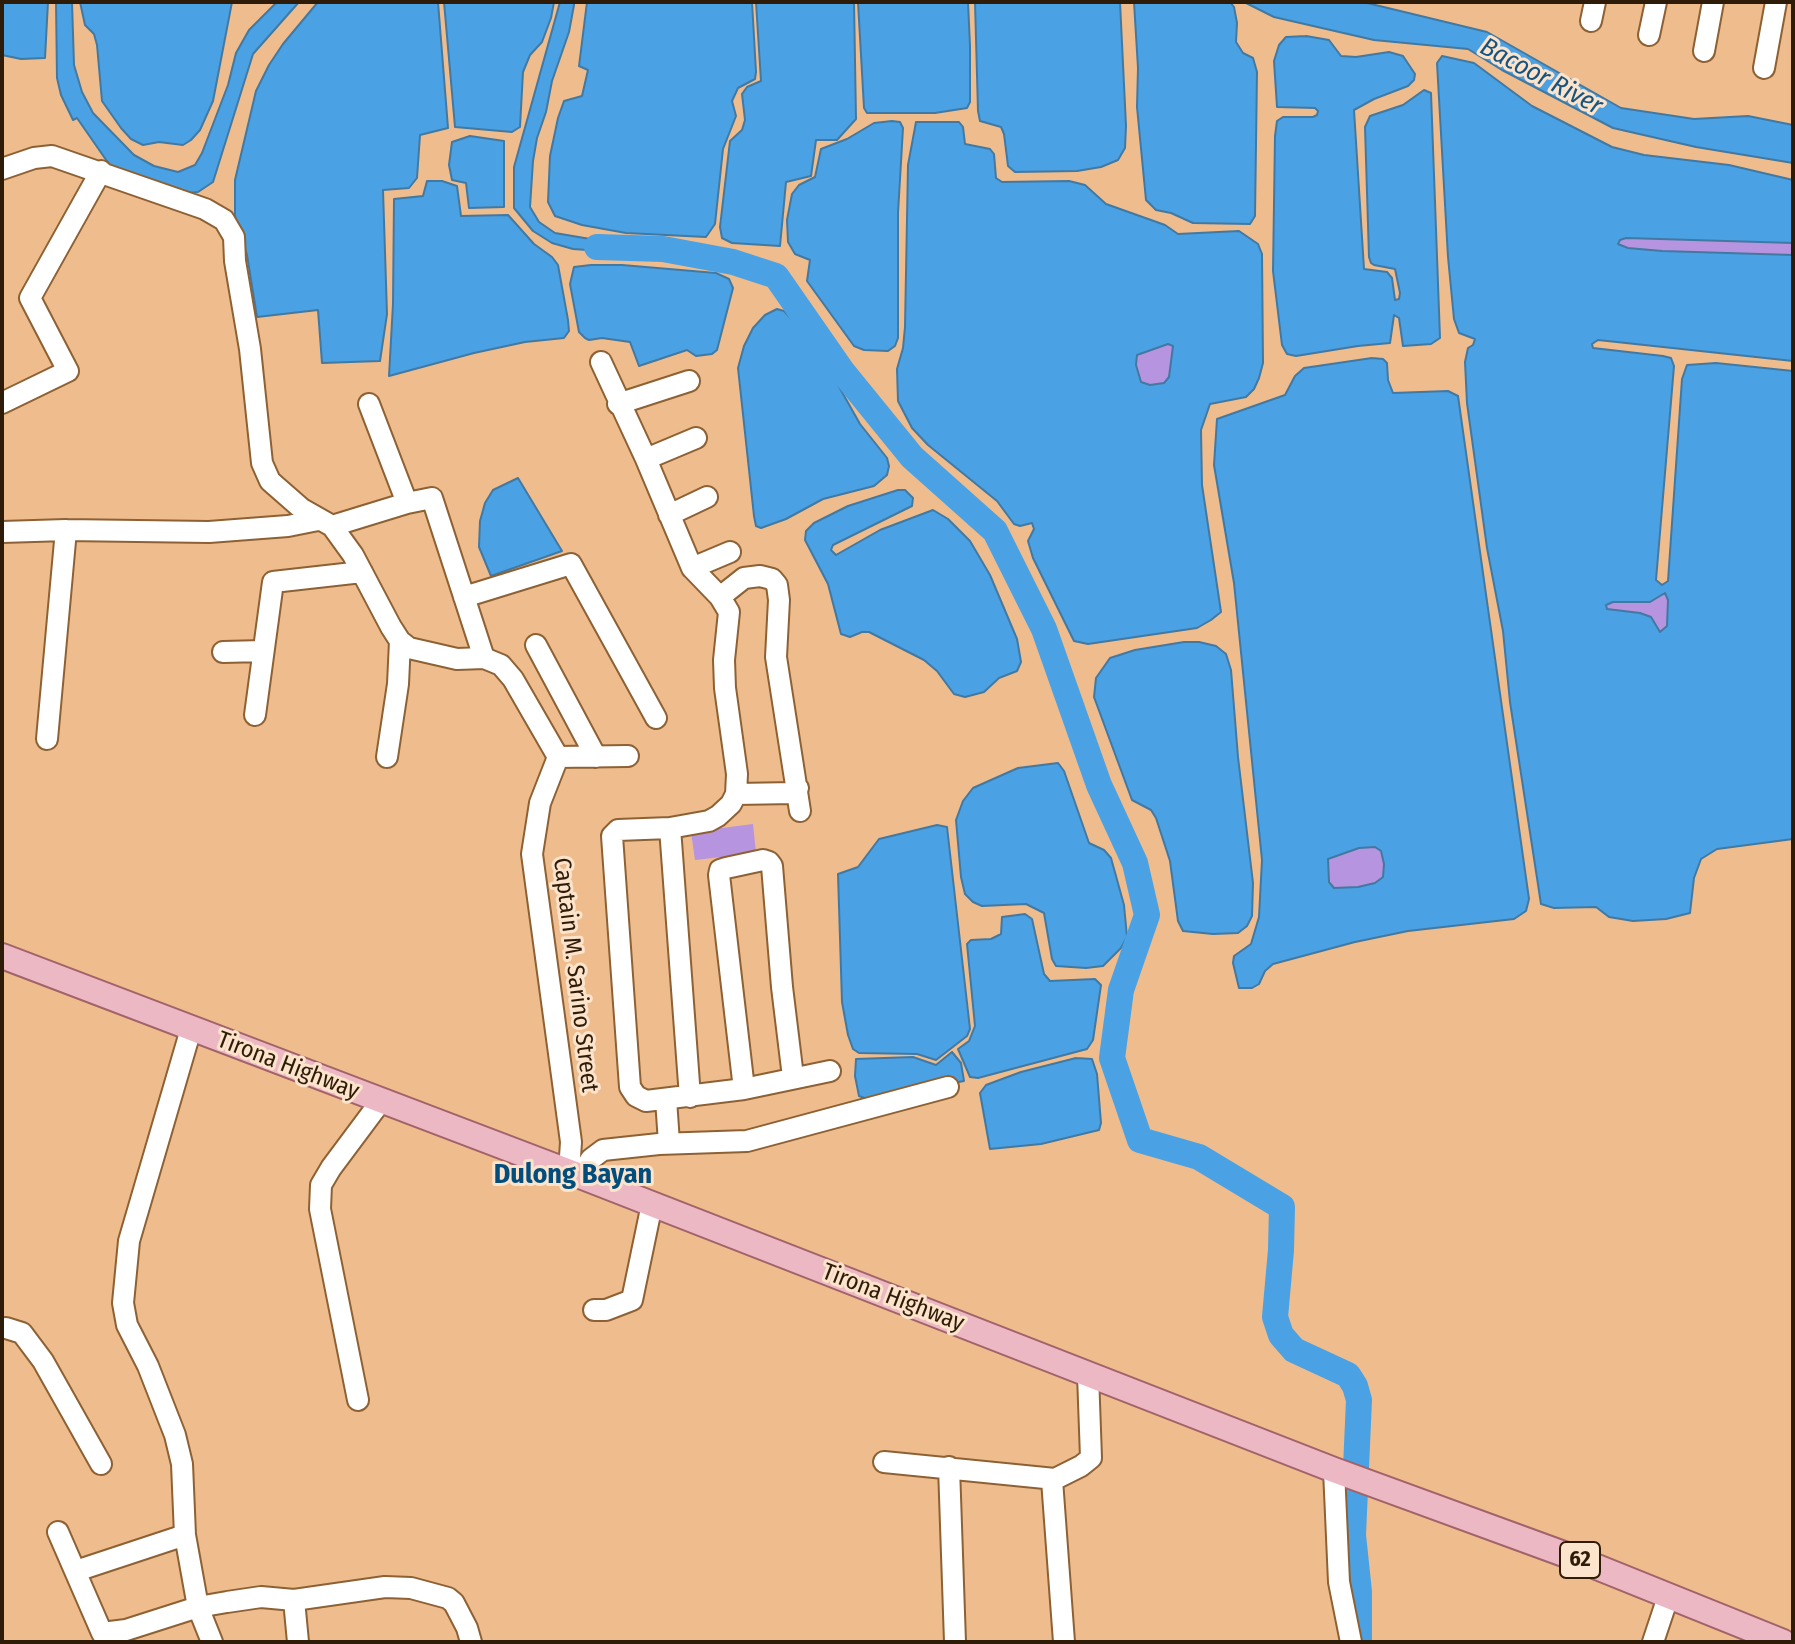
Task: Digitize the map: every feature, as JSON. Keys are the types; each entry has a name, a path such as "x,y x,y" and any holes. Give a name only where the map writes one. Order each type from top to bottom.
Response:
{"main road":[{"name":"Tirona Highway","path":"2,956 575,1174 1341,1472 1572,1557 1783,1642"}],"street":[{"path":"1649,35 1656,2"},
{"path":"1704,51 1713,2"},
{"path":"1764,68 1776,2"},
{"path":"2,169 34,158 52,156 205,209 224,220 234,237 262,463 270,481 325,523 362,572 400,641 409,648 457,659 484,658 501,665 513,679 558,757 628,756"},
{"path":"2,403 68,371 30,298 101,171"},
{"path":"601,362 692,568 720,597 729,612 724,660 725,688 737,774 736,794 726,811 709,821 670,828 618,830 612,836 630,1087 636,1096 646,1101 744,1089 830,1071"},
{"path":"618,404 689,381"},
{"path":"369,404 407,503"},
{"path":"646,459 696,438"},
{"path":"669,515 707,497"},
{"path":"2,530 209,532 325,523 432,498 484,658"},
{"path":"47,739 66,530"},
{"path":"692,568 730,552"},
{"path":"464,597 571,564 656,718"},
{"path":"255,715 273,582 362,572"},
{"path":"720,597 744,578 760,576 772,579 777,585 776,657 800,811"},
{"path":"387,757 398,684 400,641"},
{"path":"536,645 596,757"},
{"path":"223,652 263,651"},
{"name":"Captain M. Sarino Street","path":"558,757 540,803 532,854 575,1174"},
{"path":"736,794 790,793 798,788"},
{"path":"670,828 690,1097"},
{"path":"744,1089 719,875 720,870 763,860 772,866 793,1077"},
{"path":"191,1029 129,1241 123,1303 127,1325 157,1387 175,1435 182,1464 185,1535 198,1607 212,1642"},
{"path":"575,1174 603,1150 747,1141 948,1087"},
{"path":"661,1099 664,1144"},
{"path":"358,1400 320,1209 321,1185 381,1101"},
{"path":"594,1310 606,1310 632,1300 652,1204"},
{"path":"3,1326 22,1333 43,1361 101,1464"},
{"path":"884,1462 1052,1480 1091,1458 1088,1374"},
{"path":"949,1467 955,1642"},
{"path":"1341,1472 1339,1582 1351,1642"},
{"path":"1052,1480 1064,1642"},
{"path":"58,1532 102,1633 128,1636 198,1607 261,1597 294,1600 385,1587 441,1594 454,1603 471,1642"},
{"path":"76,1571 185,1535"},
{"path":"1653,1642 1668,1597"},
{"path":"294,1600 298,1642"}],"shaded area":[{"path":"1620,240 1793,243 1793,255 1662,251 1618,245"},
{"path":"1168,344 1173,346 1169,377 1164,383 1150,385 1141,382 1136,365 1137,355"},
{"path":"1665,593 1668,600 1667,627 1659,633 1655,627 1607,609 1606,605 1613,602 1650,602"},
{"path":"753,824 756,853 695,860 691,832"},
{"path":"1375,847 1380,851 1384,864 1383,877 1375,883 1334,889 1329,882 1328,859 1359,848"}],"water":[{"path":"2,2 48,2 45,58 21,59 2,55"},
{"path":"56,2 72,2 74,65 82,92 93,113 134,155 154,166 178,172 195,165 202,153 228,85 236,53 249,30 277,2 299,2 253,54 213,182 198,192 187,193 111,167 77,118 73,120 57,78"},
{"path":"80,2 232,2 213,101 200,130 191,140 183,145 159,142 143,145 131,139 121,128 102,101 97,45 94,34 85,25"},
{"path":"318,2 438,2 448,128 420,135 417,178 409,188 383,190 387,314 380,361 322,363 318,310 257,317 247,255 235,216 235,180 256,91 283,44"},
{"path":"444,2 554,2 542,42 530,55 523,72 520,127 512,132 455,127"},
{"path":"560,2 574,2 574,5 569,32 537,138 530,207 539,222 555,233 602,241 632,242 631,253 573,249 552,243 533,231 514,208 514,167"},
{"path":"587,2 752,2 755,79 738,88 732,101 736,116 723,149 715,224 706,237 626,233 582,225 555,216 548,202 550,156 564,101 582,96 588,70 579,66"},
{"path":"756,2 854,2 856,119 837,140 816,140 811,176 786,182 780,246 732,243 722,238 720,227 730,141 742,130 745,120 742,94 747,87 761,81"},
{"path":"858,2 968,2 970,102 967,108 935,113 867,113 864,108"},
{"path":"975,2 1120,2 1126,126 1125,148 1118,160 1077,171 1015,172 1008,166 1001,127 980,121"},
{"path":"1134,2 1230,2 1234,7 1236,42 1243,53 1253,58 1257,72 1255,216 1250,224 1193,223 1156,210 1146,200 1137,107"},
{"name":"Bacoor River","path":"1244,2 1363,2 1487,32 1621,108 1694,119 1748,116 1793,125 1793,163 1696,147 1613,128 1468,49 1374,40 1274,17"},
{"path":"1286,37 1329,40 1341,56 1389,52 1403,56 1415,74 1408,86 1354,110 1364,269 1387,272 1392,278 1395,300 1399,299 1400,293 1395,269 1374,265 1369,257 1365,127 1370,116 1403,105 1424,90 1431,93 1440,338 1431,344 1403,346 1399,318 1394,315 1390,343 1296,356 1287,354 1282,345 1273,271 1277,121 1283,117 1313,117 1318,111 1315,108 1277,107 1274,61 1279,45"},
{"path":"1442,56 1474,63 1532,106 1612,147 1644,155 1729,165 1793,180 1793,243 1626,238 1618,244 1662,251 1793,255 1793,361 1598,340 1592,344 1593,348 1671,358 1674,366 1656,580 1662,585 1668,581 1682,379 1687,365 1716,363 1793,371 1793,839 1717,849 1701,859 1694,878 1690,913 1666,919 1633,921 1609,917 1596,907 1554,908 1541,904 1467,403 1465,362 1468,348 1475,339 1459,333 1454,319 1437,63","holes":["1665,593 1668,600 1667,626 1660,632 1651,617 1607,609 1606,605 1613,602 1650,602"]},
{"path":"900,122 903,128 898,213 898,338 895,346 888,351 864,350 854,346 807,281 810,260 795,254 788,242 787,220 792,194 799,185 815,177 821,149 847,139 874,123"},
{"path":"916,122 959,122 963,127 965,144 990,149 994,154 996,178 1002,182 1069,181 1085,185 1106,204 1165,225 1178,234 1239,231 1258,244 1262,254 1263,363 1259,378 1246,397 1210,404 1201,430 1202,485 1221,612 1211,620 1197,628 1088,644 1074,641 1033,558 1028,541 1034,529 1032,523 1014,524 997,501 928,445 912,428 898,401 897,369 905,327 908,165","holes":["1168,344 1173,346 1169,377 1164,383 1150,385 1141,382 1136,365 1137,355"]},
{"path":"470,136 504,141 504,207 469,208 466,183 452,180 449,165 452,142"},
{"path":"427,181 442,181 457,186 461,216 508,215 534,244 552,257 558,265 568,320 569,331 564,338 525,342 474,353 389,376 394,199 423,196"},
{"path":"591,265 716,273 729,279 733,288 717,350 712,354 696,356 687,350 639,366 630,342 585,338 579,332 570,284 574,267"},
{"path":"777,309 784,311 815,344 860,424 887,458 889,466 887,475 874,486 823,499 786,519 761,528 756,526 754,516 738,368 753,328 765,315"},
{"path":"1383,359 1387,363 1393,393 1448,391 1458,396 1529,899 1526,911 1514,919 1408,931 1355,942 1273,964 1265,971 1259,984 1252,988 1239,988 1234,956 1251,944 1259,917 1262,860 1234,583 1214,465 1217,419 1285,395 1295,376 1304,368","holes":["1375,847 1381,851 1383,877 1375,883 1334,888 1329,882 1328,859 1359,848"]},
{"path":"518,478 562,551 491,576 479,547 480,521 493,490"},
{"path":"905,490 913,498 912,506 833,545 831,550 836,555 880,530 933,510 948,519 970,541 990,575 1017,639 1021,662 1017,671 999,678 984,692 965,697 954,694 937,671 924,660 869,632 850,637 841,634 828,584 805,540 806,531 814,523 848,506"},
{"path":"1184,642 1216,646 1226,654 1231,670 1253,883 1252,916 1247,926 1238,933 1183,931 1178,921 1170,861 1156,818 1151,810 1132,800 1094,697 1096,678 1110,658 1135,650"},
{"path":"1058,763 1064,771 1089,843 1104,850 1111,858 1124,905 1127,937 1103,966 1056,966 1044,913 1026,904 982,906 965,894 961,877 956,820 963,801 973,788 1018,768"},
{"path":"937,825 947,827 970,1029 967,1036 936,1060 917,1054 859,1053 853,1049 848,1035 842,1002 838,874 858,867 879,839"},
{"path":"1025,914 1032,919 1044,974 1050,981 1095,979 1101,985 1093,1040 1087,1049 978,1078 970,1077 958,1049 969,1041 975,1026 967,944 971,940 991,939 1001,934 1002,917"},
{"path":"952,1052 961,1063 964,1081 867,1099 859,1096 856,1059 913,1057 936,1065"},
{"path":"1076,1058 1092,1059 1097,1074 1099,1130 1041,1144 990,1149 980,1093 986,1085"}],"waterway":[{"path":"597,247 663,249 733,262 776,276 842,371 912,457 995,531 1044,629 1099,785 1135,863 1147,915 1121,990 1112,1058 1140,1140 1199,1157 1282,1207 1275,1317 1281,1335 1294,1350 1348,1375 1355,1386 1359,1400 1353,1535 1359,1592 1359,1642"}],"district":[{"name":"Dulong Bayan","path":"573,1175"}]}
